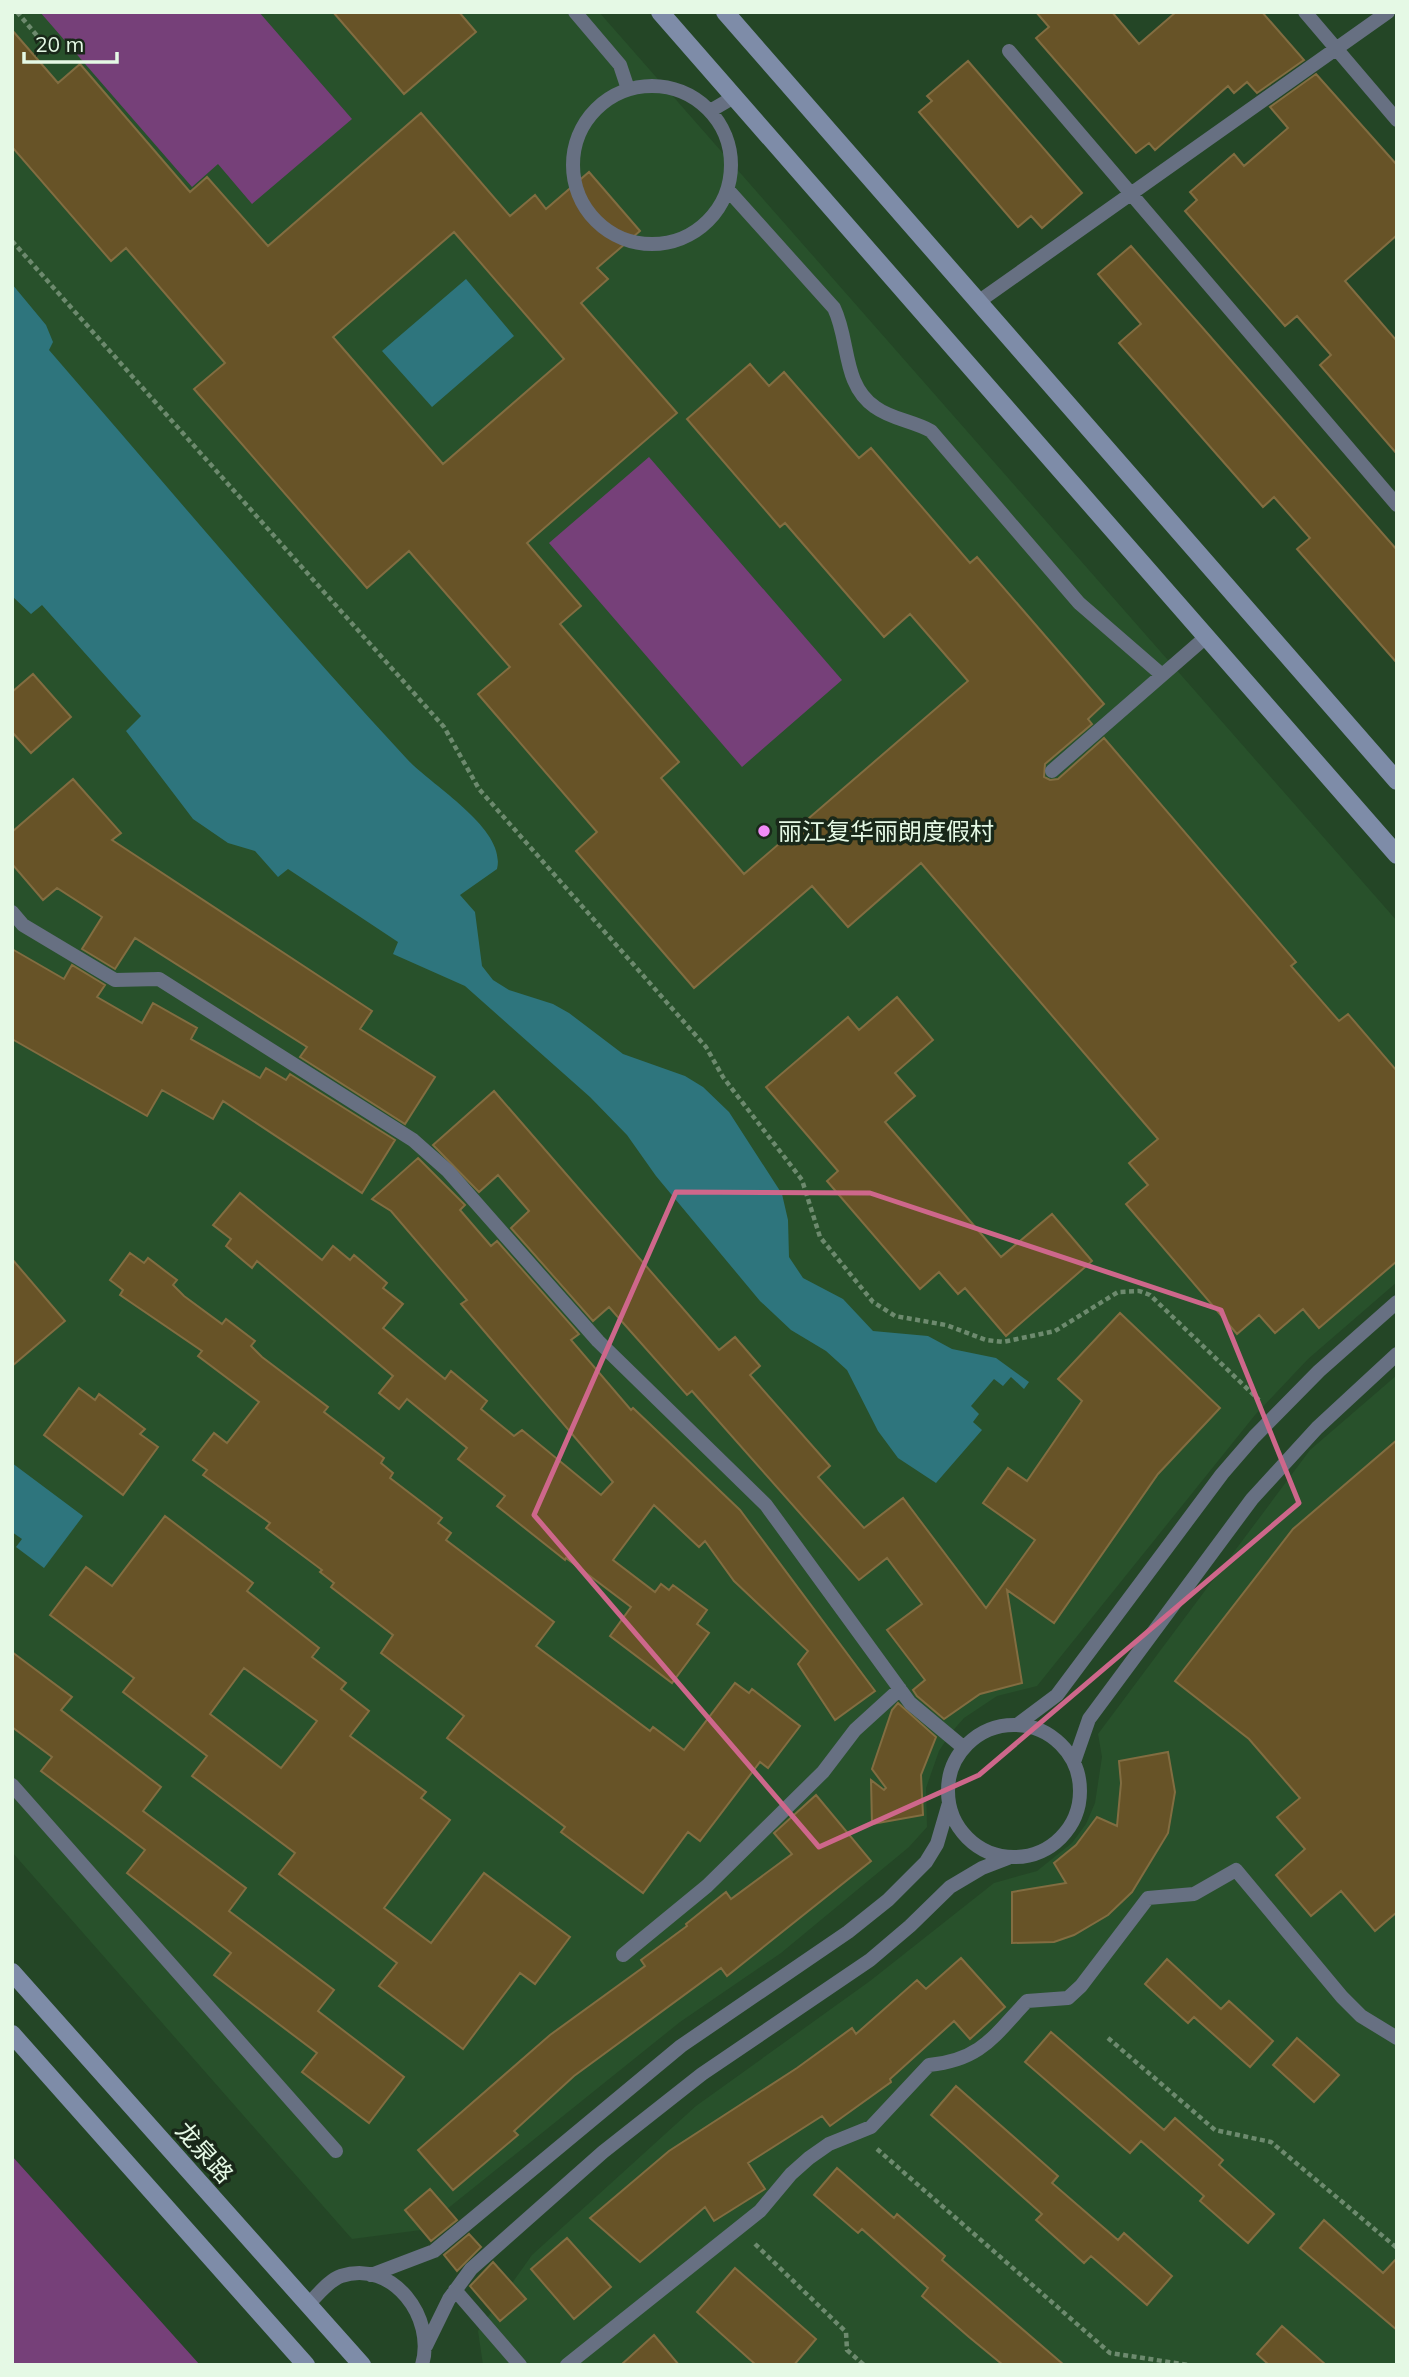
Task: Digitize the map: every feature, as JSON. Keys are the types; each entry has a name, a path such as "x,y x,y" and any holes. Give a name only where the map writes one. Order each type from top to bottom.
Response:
{"street":[{"path":"660,12 1397,855"},
{"path":"725,12 1397,781"},
{"name":"龙泉路","path":"12,1972 362,2365"},
{"path":"12,2034 306,2365"}],"lane":[{"path":"575,12 620,65 628,89"},
{"path":"1305,12 1397,120"},
{"path":"978,302 1388,12"},
{"path":"1009,51 1397,505"},
{"path":"647,85 667,87 685,93 709,111 725,133 731,152 728,190 708,223 676,242 657,245 622,239 592,217 575,182 572,162 575,143 595,109 628,89 647,85"},
{"path":"709,111 734,96"},
{"path":"728,190 834,308 842,324 849,371 861,396 885,413 914,421 931,431 1079,603 1162,675"},
{"path":"1052,771 1206,637"},
{"path":"12,912 23,925 115,980 159,979 413,1140 448,1171 598,1341 766,1505 910,1703 964,1748"},
{"path":"308,2304 338,2277 371,2276 434,2251 681,2046 848,1932 888,1900 926,1862 937,1844 949,1803 951,1770 964,1748 983,1732 1017,1725 1057,1695 1222,1474 1275,1415 1343,1349 1397,1302"},
{"path":"1074,1762 1089,1718 1252,1499 1326,1418 1397,1354"},
{"path":"623,1955 707,1886 823,1772 855,1730 900,1689"},
{"path":"422,2365 426,2346 455,2291 471,2269 593,2161 702,2074 870,1960 910,1926 950,1886 982,1868 1008,1858 1043,1852 1069,1829 1077,1814 1081,1796 1080,1779 1074,1762 1050,1735 1017,1725"},
{"path":"12,1785 335,2151"},
{"path":"949,1803 958,1826 975,1845 1008,1858"},
{"path":"567,2365 760,2211 790,2174 809,2158 829,2144 871,2127 929,2064 946,2063 982,2050 1027,2001 1068,1998 1081,1986 1148,1898 1194,1894 1236,1870 1342,1997 1361,2015 1397,2038"},
{"path":"371,2276 386,2281 411,2301 420,2315 426,2346"},
{"path":"455,2291 520,2365"}],"path":[{"path":"17,12 44,44"},
{"path":"12,240 444,727 479,789 706,1047 723,1077 803,1180 820,1237 873,1302 895,1316 946,1325 986,1340 1003,1342 1047,1334 1108,1295 1128,1290 1139,1291 1150,1295 1275,1415"},
{"path":"1108,2038 1215,2130 1271,2142 1397,2248"},
{"path":"857,2133 1110,2353 1189,2365"},
{"path":"737,2228 846,2332 847,2350 864,2365"}],"highlighted area":[{"path":"676,1192 870,1193 1221,1310 1299,1503 979,1775 819,1847 534,1515"}],"shaded area":[{"path":"12,12 599,12 1397,921 1397,1282 1308,1359 1255,1415 1037,1686 997,1696 964,1718 950,1734 939,1751 926,1788 927,1827 909,1847 781,1953 680,2022 421,2230 352,2239 12,1852"},
{"path":"40,12 259,12 352,119 252,204 218,164 192,187"},
{"path":"649,457 842,680 742,767 549,543"},
{"path":"1397,1375 1397,2365 483,2365 478,2331 532,2255 696,2106 870,1981 994,1883 1037,1871 1072,1843 1086,1824 1095,1803 1102,1757 1098,1734 1310,1450"},
{"path":"12,2156 200,2365 12,2365"}],"water":[{"path":"466,279 514,336 432,407 382,351"},
{"path":"12,284 46,325 53,342 49,350 407,759 465,809 491,839 497,854 497,869 460,895 475,912 482,966 493,980 509,990 553,1004 569,1013 623,1054 685,1076 703,1087 729,1112 782,1194 788,1220 789,1257 803,1278 843,1299 873,1331 928,1336 952,1349 996,1358 1029,1382 1024,1389 1011,1377 1003,1386 994,1379 971,1406 979,1414 973,1422 982,1430 936,1483 898,1458 878,1431 847,1370 826,1351 791,1330 760,1301 656,1176 627,1135 590,1097 465,986 393,954 398,942 288,869 278,877 255,851 228,843 193,819 126,731 141,716 42,605 31,614 12,596"},
{"path":"12,1463 83,1516 44,1568 16,1547 22,1539 12,1532"}],"building":[{"path":"333,12 459,12 476,32 404,94"},
{"path":"1036,12 1112,12 1139,44 1176,12 1262,12 1304,60 1257,93 1247,82 1234,93 1228,86 1155,150 1149,143 1136,153 1036,38 1049,27"},
{"path":"12,30 58,83 80,64 190,192 207,177 268,246 421,113 510,216 535,195 546,209 589,172 640,231 597,268 608,279 581,303 677,413 527,543 581,606 560,624 679,762 661,778 744,874 968,681 910,614 884,637 785,523 780,527 687,419 750,364 769,386 784,372 859,458 871,448 970,563 977,557 1104,704 1088,719 1092,724 1045,764 1044,777 1050,780 1058,779 1104,738 1296,962 1291,966 1339,1021 1348,1014 1397,1071 1397,1261 1319,1328 1303,1309 1275,1333 1259,1315 1237,1334 1126,1204 1148,1185 1129,1163 1158,1139 921,863 848,927 812,886 694,988 576,851 597,832 478,694 510,667 409,551 367,588 194,389 225,363 126,248 111,261 12,147","holes":["454,232 564,359 443,464 333,337"]},
{"path":"968,61 1082,193 1042,228 1031,216 1018,227 919,112 932,101 927,96"},
{"path":"1316,74 1397,165 1397,235 1345,281 1397,341 1397,454 1320,365 1331,355 1297,316 1285,326 1185,211 1197,200 1190,192 1234,154 1244,166 1288,128 1270,107"},
{"path":"1131,246 1397,550 1397,663 1297,549 1310,538 1274,497 1263,507 1119,343 1141,324 1098,274"},
{"path":"33,674 71,717 31,753 12,732 12,692"},
{"path":"73,779 121,833 112,840 372,1011 360,1029 435,1077 405,1124 300,1057 307,1047 135,938 115,969 82,949 102,917 57,888 43,900 12,864 12,832"},
{"path":"12,949 64,979 72,965 105,985 97,997 142,1023 153,1003 197,1028 191,1039 260,1078 266,1068 286,1080 290,1074 395,1140 362,1193 223,1101 213,1119 162,1090 147,1116 12,1039"},
{"path":"897,997 933,1040 895,1073 915,1096 885,1122 1001,1257 1052,1214 1092,1261 1006,1336 965,1288 958,1294 939,1272 920,1289 827,1181 838,1171 766,1087 848,1017 859,1030"},
{"path":"494,1091 719,1350 735,1337 760,1366 750,1375 830,1466 818,1477 864,1528 903,1498 986,1608 1035,1540 983,1503 1008,1468 1027,1481 1082,1401 1058,1379 1120,1313 1220,1408 1158,1474 1054,1623 1007,1590 1022,1683 980,1694 944,1719 917,1696 913,1690 925,1680 887,1630 922,1604 887,1558 859,1580 692,1391 687,1395 609,1307 593,1321 511,1228 529,1211 498,1175 479,1192 433,1145"},
{"path":"418,1158 465,1205 460,1210 491,1246 497,1241 579,1334 571,1340 631,1410 633,1408 740,1510 875,1691 835,1720 798,1664 808,1651 734,1581 705,1541 699,1547 654,1505 613,1560 655,1592 661,1584 669,1590 673,1585 707,1610 697,1624 709,1633 672,1683 610,1636 631,1607 566,1558 565,1560 497,1506 505,1496 458,1459 467,1448 407,1399 399,1409 379,1393 393,1376 257,1261 252,1268 226,1246 231,1239 213,1225 240,1193 322,1260 333,1246 350,1260 354,1255 387,1283 383,1288 403,1304 383,1328 445,1379 451,1371 487,1401 481,1409 514,1436 522,1430 601,1495 613,1482 461,1304 467,1300 391,1211 372,1199"},
{"path":"130,1253 144,1263 148,1258 177,1280 173,1285 184,1296 222,1324 226,1319 255,1341 251,1346 262,1357 328,1407 324,1412 384,1458 381,1463 393,1473 390,1478 442,1518 438,1523 451,1533 446,1540 554,1622 536,1646 650,1731 653,1727 684,1750 735,1683 749,1693 752,1689 800,1726 768,1768 760,1762 700,1841 688,1832 643,1893 561,1832 565,1827 447,1738 464,1716 381,1653 393,1635 331,1587 334,1583 320,1572 322,1570 266,1528 270,1523 203,1475 207,1470 193,1460 214,1433 227,1443 259,1402 198,1356 202,1351 120,1295 123,1290 110,1280"},
{"path":"12,1259 65,1321 12,1366"},
{"path":"79,1388 95,1400 99,1394 145,1429 140,1434 158,1447 123,1495 44,1435"},
{"path":"1397,1440 1397,1912 1375,1931 1341,1891 1311,1916 1276,1875 1305,1849 1277,1817 1300,1798 1249,1739 1175,1681 1293,1529"},
{"path":"165,1516 253,1583 247,1591 319,1648 312,1657 346,1683 341,1689 369,1711 350,1736 426,1792 421,1798 450,1820 384,1908 431,1943 484,1873 570,1937 535,1984 520,1973 463,2049 379,1986 397,1963 279,1874 295,1853 192,1776 207,1756 123,1692 134,1678 50,1615 86,1567 112,1586","holes":["244,1668 317,1721 281,1768 210,1714"]},
{"path":"12,1652 72,1697 61,1710 161,1787 143,1811 246,1888 229,1911 334,1990 318,2011 404,2077 369,2123 302,2072 317,2053 214,1975 231,1953 127,1873 145,1850 41,1771 52,1757 12,1727"},
{"path":"898,1703 936,1737 921,1775 923,1815 872,1824 871,1780 884,1790 886,1788 872,1769 892,1710"},
{"path":"1168,1752 1175,1792 1168,1833 1132,1892 1108,1915 1074,1935 1054,1942 1012,1943 1012,1892 1066,1883 1054,1863 1076,1845 1097,1817 1117,1826 1121,1783 1119,1761"},
{"path":"816,1795 871,1861 727,1976 721,1968 574,2076 514,2131 518,2135 453,2190 418,2150 550,2035 645,1966 641,1960 687,1926 686,1924 726,1892 731,1899 792,1854 774,1833"},
{"path":"961,1958 1005,2007 970,2039 954,2021 890,2079 891,2082 830,2126 822,2116 748,2163 765,2189 714,2221 705,2207 640,2262 590,2218 669,2151 797,2068 852,2028 856,2034 917,1980 926,1989"},
{"path":"1167,1959 1221,2009 1229,2001 1273,2041 1250,2067 1194,2017 1188,2023 1145,1984"},
{"path":"1051,2032 1164,2130 1175,2118 1223,2160 1219,2165 1274,2214 1248,2243 1200,2201 1204,2196 1141,2141 1130,2153 1025,2062"},
{"path":"1297,2038 1339,2075 1314,2102 1273,2065"},
{"path":"956,2086 1058,2176 1052,2183 1118,2240 1124,2233 1172,2276 1147,2305 1091,2256 1084,2263 1036,2220 1042,2214 931,2115"},
{"path":"837,2168 894,2218 897,2214 945,2256 942,2260 1064,2365 1003,2365 969,2337 922,2296 928,2288 862,2229 858,2233 814,2195"},
{"path":"430,2189 457,2220 431,2241 405,2210"},
{"path":"1324,2220 1383,2273 1397,2258 1397,2330 1300,2248"},
{"path":"469,2234 481,2247 457,2271 444,2255"},
{"path":"567,2238 611,2287 574,2319 531,2269"},
{"path":"493,2262 526,2299 500,2321 470,2286"},
{"path":"735,2268 816,2339 794,2365 756,2365 697,2312"},
{"path":"1282,2326 1326,2365 1269,2365 1257,2354"},
{"path":"654,2335 679,2365 621,2365"}],"place":[{"name":"丽江复华丽朗度假村","path":"764,831"}]}
